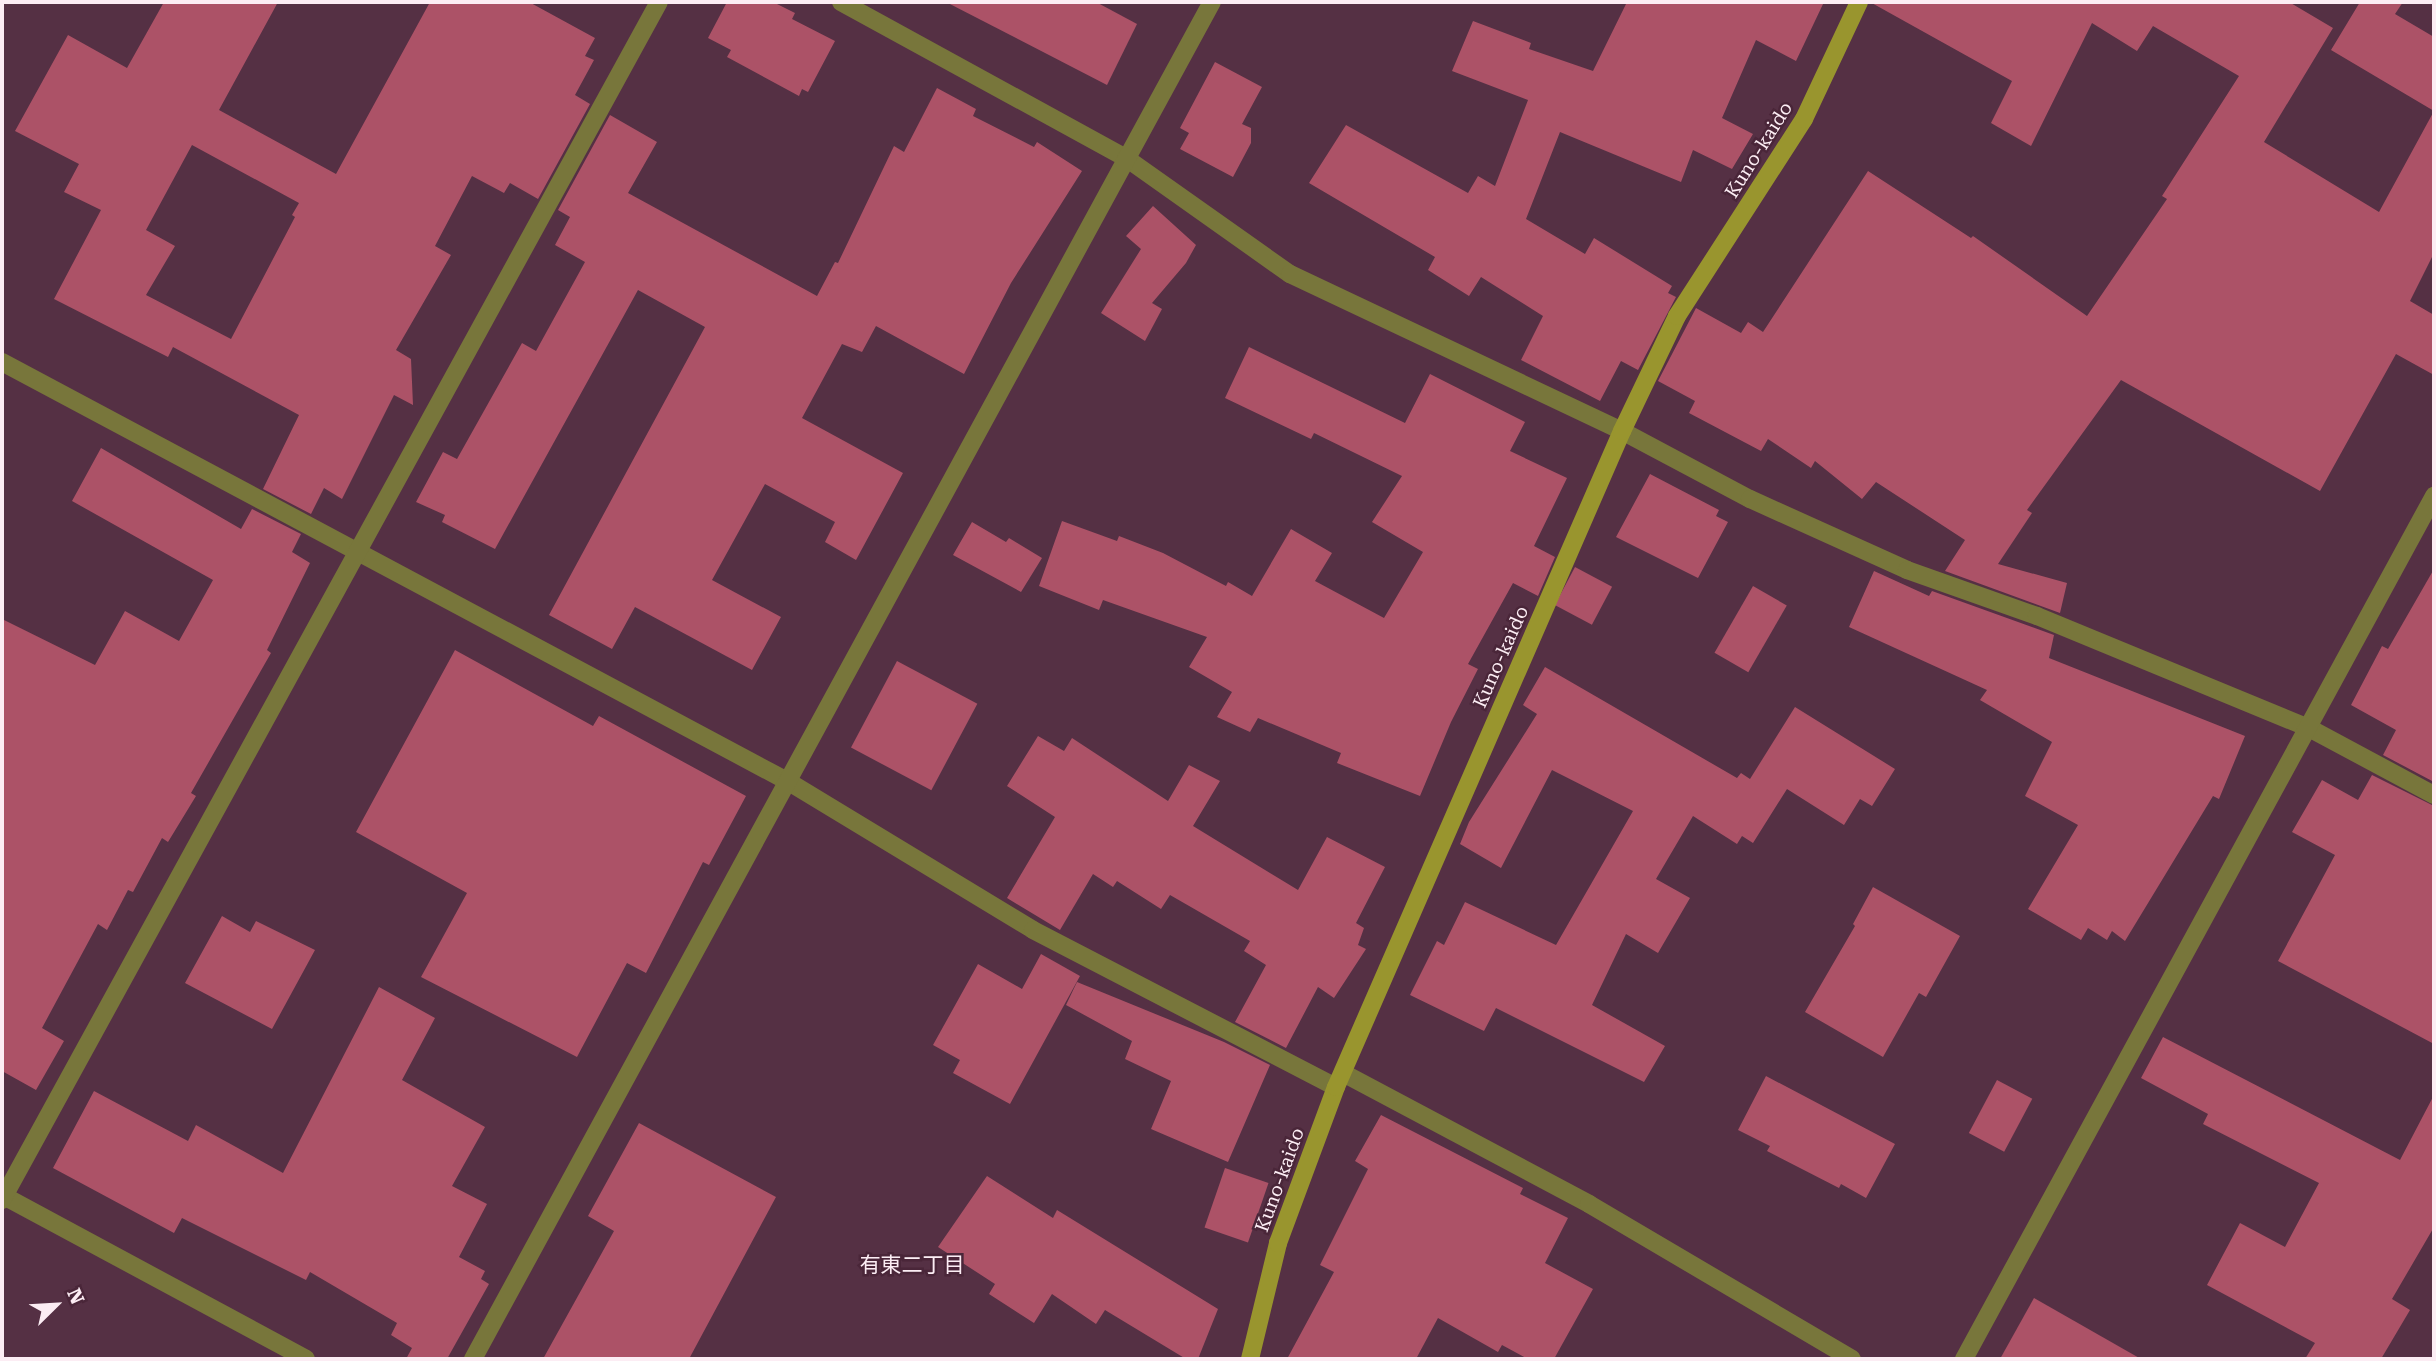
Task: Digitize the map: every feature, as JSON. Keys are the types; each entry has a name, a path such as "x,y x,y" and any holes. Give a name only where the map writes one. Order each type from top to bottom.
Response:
{"main road":[{"name":"Kuno-kaido","path":"1250,1359 1278,1242 1339,1080 1622,431 1677,316 1804,119 1859,2"}],"street":[{"path":"306,1359 2,1197 659,2"},
{"path":"841,2 1126,158 1290,274 1622,431 1750,499 1907,570 2037,616 2309,728 2434,795"},
{"path":"473,1359 1212,2"},
{"path":"2,362 789,782 1033,930 1589,1204 1852,1359"},
{"path":"1964,1359 2434,496"}],"building":[{"path":"164,2 278,2 219,110 336,174 430,2 529,2 595,38 585,56 594,60 575,95 590,104 538,199 510,183 504,193 472,176 435,246 451,255 396,350 411,359 413,405 394,395 342,499 324,488 311,514 263,489 299,415 173,347 168,357 54,299 101,210 64,192 79,164 15,131 68,35 127,68","holes":["192,145 299,203 292,215 295,217 231,339 146,295 175,246 146,230"]},
{"path":"727,2 773,2 795,13 792,19 835,41 808,92 802,89 799,96 727,57 731,50 708,38"},
{"path":"946,2 1096,2 1137,24 1107,85"},
{"path":"1627,2 1824,2 1796,61 1756,40 1722,118 1753,134 1732,169 1693,150 1681,182 1560,132 1526,219 1585,254 1594,238 1672,286 1668,293 1676,297 1638,370 1621,361 1600,401 1521,360 1543,316 1481,277 1469,296 1428,270 1435,257 1309,183 1346,125 1468,193 1478,176 1495,186 1528,100 1452,71 1473,21 1531,43 1529,49 1593,71"},
{"path":"1870,2 2289,2 2333,28 2264,142 2379,212 2434,111 2434,253 2410,301 2434,315 2434,375 2396,354 2320,491 2121,380 2027,510 2032,513 1998,564 2067,583 2060,613 1945,571 1965,540 1876,482 1862,499 1815,461 1811,468 1768,439 1761,451 1689,413 1695,401 1658,381 1696,308 1741,333 1748,322 1763,332 1868,171 1971,238 1973,236 2087,316 2167,199 2162,196 2239,76 2153,26 2137,51 2092,23 2031,146 1991,123 2012,81"},
{"path":"2360,2 2403,2 2395,14 2434,37 2434,111 2331,50"},
{"path":"1215,62 1262,87 1242,124 1251,128 1251,143 1233,177 1180,149 1189,133 1180,128"},
{"path":"937,88 976,109 973,116 1034,147 1037,142 1082,171 1011,283 964,374 876,326 862,352 842,344 802,418 903,473 856,560 825,542 835,522 765,484 712,580 781,617 752,670 635,607 612,649 549,615 705,327 638,290 495,549 442,522 445,515 416,502 443,452 457,459 522,343 536,351 585,262 555,245 570,217 558,210 610,115 657,142 628,193 817,296 835,262 838,263 894,146 904,152"},
{"path":"1153,206 1196,245 1186,263 1152,303 1162,309 1145,341 1101,313 1141,249 1126,236"},
{"path":"1249,347 1405,423 1430,374 1525,422 1510,451 1567,478 1534,546 1555,557 1538,596 1513,583 1468,664 1478,669 1451,722 1420,796 1337,763 1341,753 1258,718 1250,732 1217,717 1232,692 1189,667 1207,637 1103,600 1099,610 1039,586 1062,521 1117,541 1119,536 1163,553 1226,586 1228,582 1252,596 1291,529 1332,553 1315,581 1384,618 1423,552 1372,522 1402,476 1314,433 1311,439 1225,398"},
{"path":"101,448 241,529 252,509 301,534 292,552 310,563 267,650 271,653 191,793 196,796 168,842 162,838 133,892 128,890 107,930 98,924 42,1028 64,1041 36,1090 2,1071 2,619 95,665 125,611 179,641 213,580 72,501"},
{"path":"1650,474 1719,510 1716,516 1728,522 1698,578 1616,537"},
{"path":"972,522 1006,542 1009,538 1042,558 1021,592 953,555"},
{"path":"1575,567 1612,587 1592,625 1555,605"},
{"path":"2434,569 2434,782 2383,755 2396,730 2351,705 2382,646 2388,649"},
{"path":"1874,571 1929,596 1932,591 2054,635 2049,658 2245,736 2219,799 2213,796 2125,941 2112,931 2107,940 2088,928 2081,940 2028,909 2078,825 2025,796 2052,742 1980,700 1987,690 1849,627"},
{"path":"1753,586 1787,606 1748,672 1714,653"},
{"path":"455,650 593,726 599,716 746,796 709,865 703,862 646,973 627,963 577,1057 421,977 467,893 356,832"},
{"path":"897,661 977,704 931,790 851,748"},
{"path":"1545,667 1737,778 1741,773 1750,779 1795,707 1895,769 1872,806 1860,799 1844,825 1787,789 1753,843 1742,836 1737,844 1693,816 1656,879 1690,898 1658,953 1626,934 1592,1005 1665,1046 1644,1082 1496,1008 1484,1031 1410,995 1437,941 1444,945 1465,902 1556,945 1633,811 1552,770 1501,868 1460,844 1469,822 1537,714 1523,705"},
{"path":"1038,736 1064,751 1072,738 1168,801 1189,765 1220,781 1193,826 1298,890 1327,837 1385,867 1356,923 1364,928 1358,945 1366,949 1334,998 1318,987 1286,1048 1235,1022 1266,965 1244,951 1250,941 1170,895 1161,909 1117,881 1113,887 1093,874 1060,930 1007,898 1055,817 1007,786"},
{"path":"2372,775 2434,806 2434,1044 2278,961 2335,855 2292,832 2322,780 2358,800"},
{"path":"1873,887 1960,936 1926,997 1919,993 1883,1057 1805,1012 1855,926 1853,924"},
{"path":"222,916 250,932 256,921 315,950 272,1029 185,983"},
{"path":"1041,954 1080,976 1010,1104 953,1073 960,1060 933,1045 978,964 1022,989"},
{"path":"1077,982 1224,1042 1270,1065 1228,1162 1151,1129 1171,1081 1125,1059 1132,1041 1066,1005"},
{"path":"379,987 435,1018 402,1080 485,1127 452,1186 487,1204 459,1257 485,1271 481,1279 489,1284 447,1359 406,1359 412,1348 391,1335 397,1323 310,1272 306,1280 182,1218 174,1233 53,1168 94,1091 188,1141 196,1125 283,1173"},
{"path":"2163,1037 2400,1160 2434,1095 2434,1227 2392,1299 2410,1310 2381,1359 2305,1359 2315,1343 2207,1285 2240,1223 2285,1247 2319,1183 2203,1124 2208,1114 2141,1078"},
{"path":"1766,1076 1895,1144 1866,1198 1841,1184 1839,1188 1767,1151 1770,1146 1738,1130"},
{"path":"1997,1080 2032,1099 2004,1152 1969,1133"},
{"path":"1381,1115 1523,1188 1520,1194 1568,1218 1545,1263 1593,1289 1554,1359 1528,1359 1502,1345 1498,1352 1438,1318 1416,1359 1287,1359 1334,1272 1320,1265 1368,1169 1355,1161"},
{"path":"639,1123 776,1197 689,1359 543,1359 614,1231 588,1216"},
{"path":"1225,1168 1268,1183 1248,1243 1204,1228"},
{"path":"987,1176 1053,1218 1057,1210 1218,1309 1198,1359 1186,1359 1105,1310 1096,1324 1052,1294 1034,1323 989,1294 995,1284 938,1247"},
{"path":"2034,1298 2141,1359 2000,1359"}],"district":[{"name":"有東二丁目","path":"912,1265"}]}
